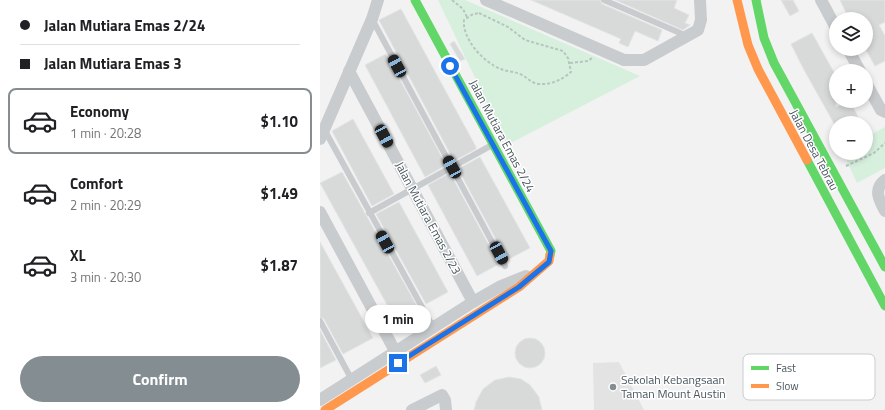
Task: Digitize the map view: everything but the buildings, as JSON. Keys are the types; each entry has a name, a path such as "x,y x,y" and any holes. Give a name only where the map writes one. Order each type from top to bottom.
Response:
{"street":[{"path":"322,134 372,19 378,0"},
{"name":"Jalan Mutiara Emas 2/24","path":"415,0 492,145 551,251 549,262 538,271"},
{"path":"486,0 509,5 624,60 644,60 698,30 700,26 700,0"},
{"name":"Jalan Desa Tebrau","path":"737,0 748,45 758,69 885,306"},
{"name":"Jalan Desa Tebrau","path":"756,0 764,38 774,63 885,266"},
{"path":"821,0 829,15"},
{"name":"Jalan Mutiara Emas 2/23","path":"349,71 473,302"},
{"path":"873,96 881,110 885,112"},
{"path":"792,134 809,125"},
{"path":"885,180 880,184 877,192 885,211"},
{"path":"320,212 394,351"},
{"path":"320,400 394,351 473,302 501,286 538,271"},
{"path":"325,410 519,287 538,271"},
{"path":"412,410 442,395 445,400 446,410"}],"lane":[{"path":"604,0 687,36"},
{"path":"372,19 505,266"},
{"path":"322,134 369,213 433,327"},
{"path":"369,213 492,145"},
{"path":"320,321 352,380"}],"path":[{"path":"452,0 462,9 467,17"},
{"path":"479,13 508,27 525,40 563,52 570,63 571,72 567,76 542,85 535,84 521,75 502,70 494,66 472,45 466,36 463,25 464,20 467,17 479,13"},
{"path":"570,63 588,60 601,50"},
{"path":"834,172 874,153 885,143"}],"shaded area":[{"name":"Sekolah Kebangsaan Taman Mount Austin","path":"619,362 644,410 594,410 593,363"}],"green space":[{"path":"438,0 465,0 640,76 507,145"},
{"path":"885,127 885,168 857,183 846,160 873,160 873,133"}],"traffic: fast":[{"path":"415,0 551,251 550,255"},
{"path":"756,0 764,38 774,63 885,267"},
{"path":"807,160 885,306"}],"traffic: slow":[{"path":"737,0 748,45 758,69 807,160"},
{"path":"325,410 519,287 549,261 550,255"}],"place":[{"name":"Sekolah Kebangsaan Taman Mount Austin","path":"613,387"}],"route":[{"path":"398,363 519,287 549,262 551,257 551,251 450,66"}]}
